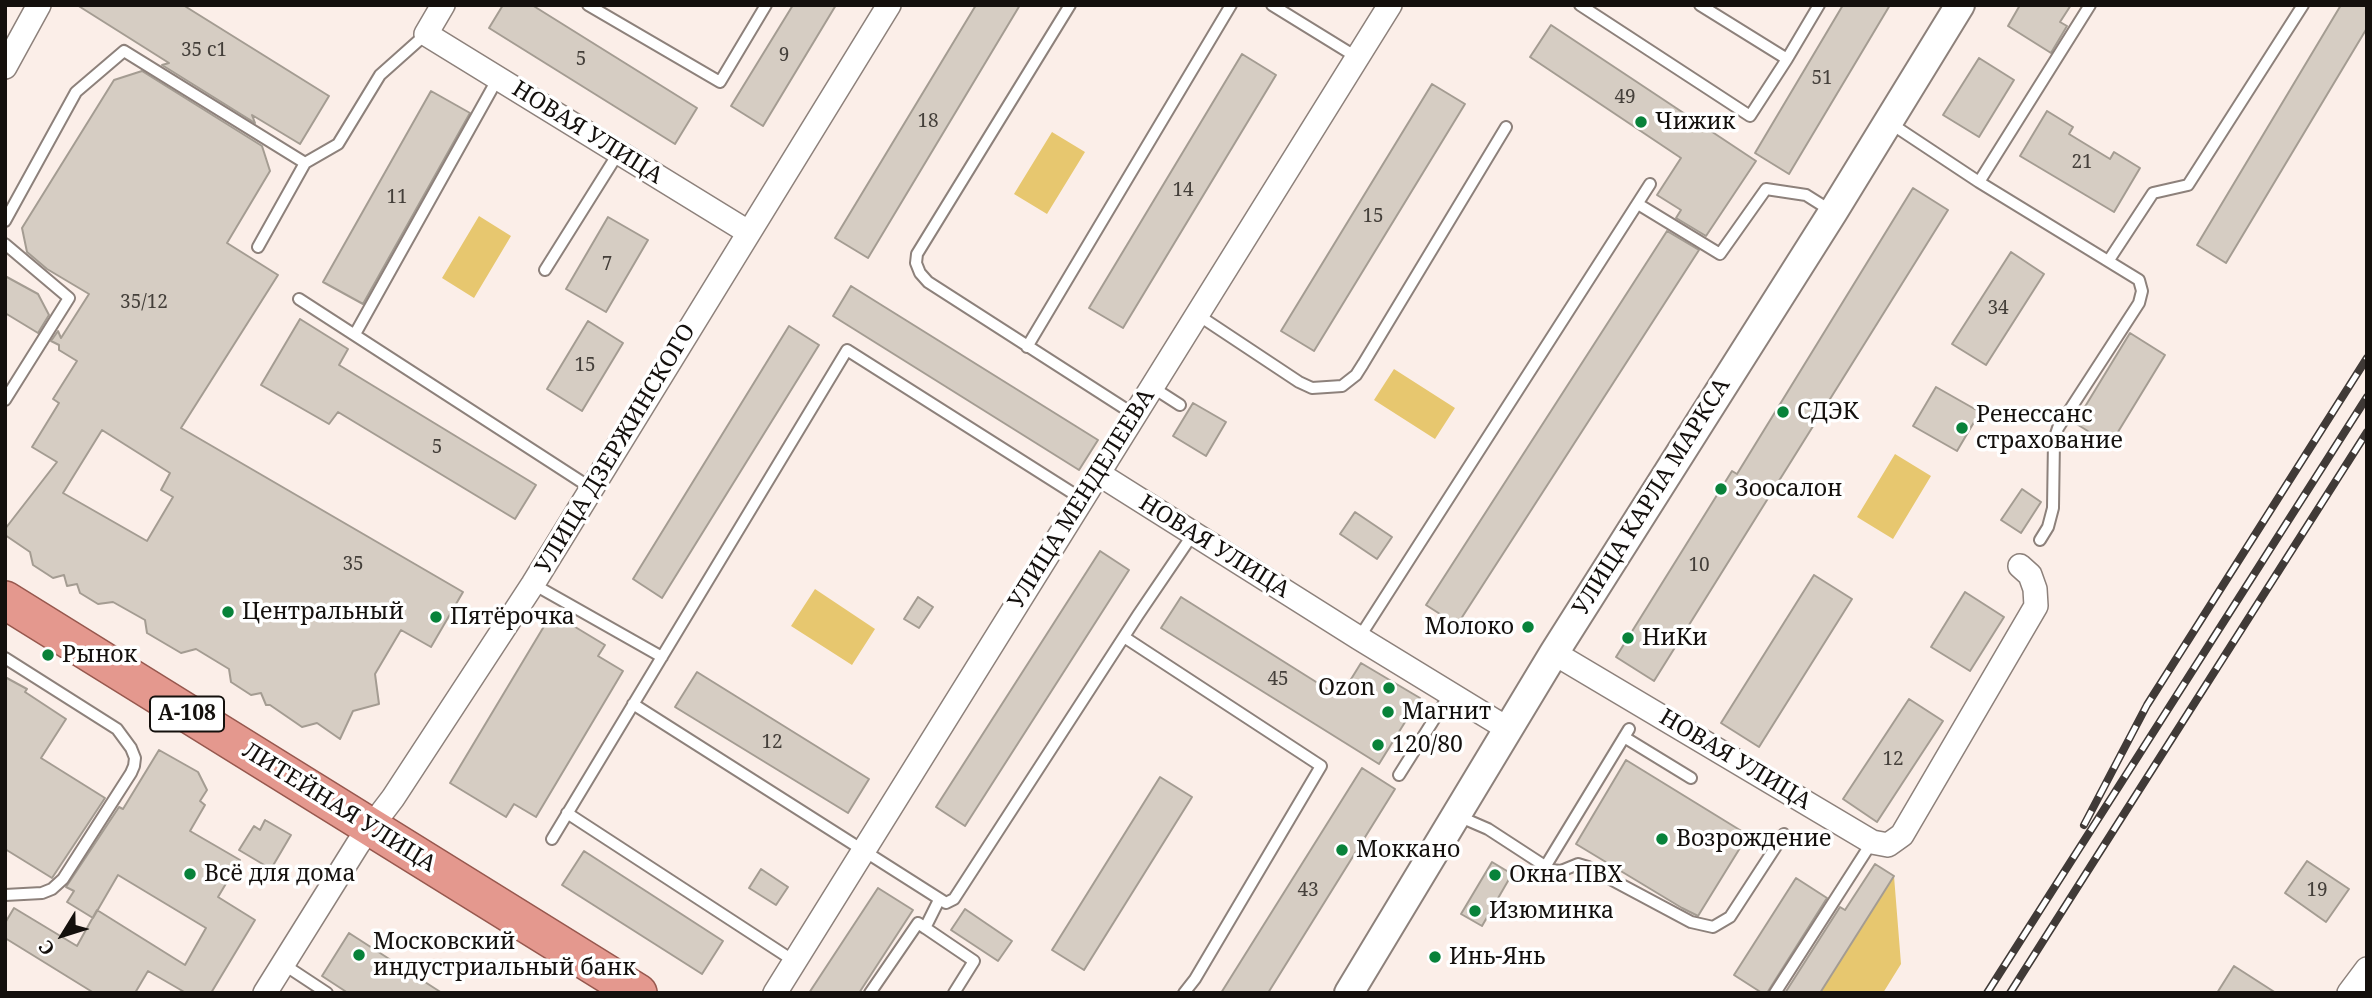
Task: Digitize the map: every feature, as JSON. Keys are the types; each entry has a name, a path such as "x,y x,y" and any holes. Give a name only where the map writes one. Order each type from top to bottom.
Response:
{"highway":[{"name":"ЛИТЕЙНАЯ УЛИЦА","path":"5,600 638,993"}],"street":[{"path":"5,67 39,5"},
{"path":"426,34 443,5"},
{"name":"УЛИЦА ДЗЕРЖИНСКОГО","path":"265,993 370,827 393,798 533,584 889,5"},
{"name":"УЛИЦА МЕНДЕЛЕЕВА","path":"775,993 1390,5"},
{"name":"УЛИЦА КАРЛА МАРКСА","path":"1349,993 1554,653 1833,212 1959,5"},
{"name":"НОВАЯ УЛИЦА","path":"426,34 748,232"},
{"name":"НОВАЯ УЛИЦА","path":"1099,474 1508,729"},
{"path":"1872,842 1888,845 1902,835 2036,606 2035,589 2030,575 2020,566"},
{"name":"НОВАЯ УЛИЦА","path":"1554,653 1872,842"},
{"path":"2349,993 2367,969"}],"lane":[{"path":"588,5 720,82 766,5"},
{"path":"1070,5 917,254 916,262 928,282 1135,415"},
{"path":"1027,346 1231,5"},
{"path":"1272,5 1359,58"},
{"path":"1580,5 1750,116 1819,5"},
{"path":"1700,5 1787,59"},
{"path":"1979,182 2091,5"},
{"path":"2109,260 2152,193 2188,185 2303,5"},
{"path":"258,247 305,163 338,144 380,75 426,34"},
{"path":"5,221 76,92 124,51 305,163"},
{"path":"355,334 498,78"},
{"path":"1888,122 1979,182 2139,280 2142,291 2139,303 2058,428 2054,440 2053,508 2048,527 2040,540"},
{"path":"1198,315 1311,388 1342,386 1356,375 1363,364 1506,127"},
{"path":"545,270 619,152"},
{"path":"1359,638 1650,184"},
{"path":"1638,204 1720,254 1766,189 1806,195 1833,212"},
{"path":"5,244 69,298 6,403"},
{"path":"299,299 591,488"},
{"path":"552,839 847,350 1082,499"},
{"path":"1152,387 1180,405"},
{"path":"633,704 946,903 954,899 1194,534"},
{"path":"533,584 662,657"},
{"path":"1124,637 1321,766 1195,979 1184,993"},
{"path":"5,658 117,729 135,758 131,773 64,879 52,890 41,893 5,895"},
{"path":"1399,775 1450,694"},
{"path":"1545,867 1626,733 1691,778"},
{"path":"567,813 794,961"},
{"path":"1456,815 1488,829 1545,867 1561,871 1578,864 1588,867 1691,922 1713,927 1730,917 1784,834"},
{"path":"1775,993 1872,842"},
{"path":"925,928 939,900"},
{"path":"870,993 918,923 974,961 954,993"},
{"path":"283,964 327,993"}],"shaded area":[{"path":"1052,132 1085,152 1047,214 1014,194"},
{"path":"479,216 511,236 474,298 442,278"},
{"path":"1394,369 1455,408 1435,439 1374,400"},
{"path":"1895,454 1931,476 1893,539 1857,517"},
{"path":"815,589 875,629 852,665 791,626"},
{"path":"1894,876 1901,964 1883,993 1820,993"}],"building":[{"path":"77,5 183,5 329,96 300,144 252,115 255,123 162,65 169,63"},
{"path":"503,5 532,5 697,108 675,144 489,28"},
{"path":"793,5 836,5 763,126 731,106"},
{"path":"976,5 1020,5 868,258 835,238"},
{"path":"1843,5 1890,5 1789,174 1755,153"},
{"path":"2020,5 2071,5 2060,22 2067,26 2051,53 2008,26"},
{"path":"2341,5 2367,5 2367,28 2226,263 2197,245"},
{"path":"1551,25 1756,161 1706,236 1676,218 1681,210 1657,195 1681,158 1530,57"},
{"path":"1242,54 1276,75 1123,328 1089,308"},
{"path":"1979,58 2014,80 1979,137 1943,115"},
{"path":"142,71 262,146 270,171 227,243 278,275 181,428 463,592 431,647 401,630 375,674 379,704 353,711 340,739 317,723 302,727 266,705 261,693 251,695 231,682 229,669 196,649 181,653 147,633 145,620 113,602 98,604 80,593 77,584 67,586 64,575 53,578 33,565 30,552 5,535 5,529 57,462 32,447 59,403 53,399 77,361 59,350 59,345 51,341 58,331 61,338 89,294 47,269 27,252 22,228 114,80","holes":["102,430 170,473 161,490 173,497 147,541 63,493"]},
{"path":"1432,84 1465,104 1314,351 1281,331"},
{"path":"431,91 470,113 363,304 323,282"},
{"path":"2047,111 2073,127 2069,134 2110,159 2114,152 2140,168 2114,212 2020,156"},
{"path":"1913,188 1948,210 1654,681 1616,657 1732,471 1737,474"},
{"path":"608,217 648,240 606,312 566,289"},
{"path":"1667,231 1699,250 1457,625 1426,605"},
{"path":"2011,252 2044,274 1986,365 1952,344"},
{"path":"5,276 38,294 49,315 38,333 5,313"},
{"path":"851,286 1098,440 1079,470 833,316"},
{"path":"300,319 348,349 339,365 536,485 515,519 338,412 329,424 261,385"},
{"path":"588,321 623,343 582,411 547,389"},
{"path":"789,326 819,345 662,598 633,579"},
{"path":"2130,333 2165,355 2110,445 2075,423"},
{"path":"1936,387 1980,412 1957,451 1913,426"},
{"path":"1193,403 1226,422 1206,456 1173,436"},
{"path":"2022,489 2041,502 2021,533 2001,520"},
{"path":"1355,512 1392,537 1377,559 1340,534"},
{"path":"1100,551 1129,570 965,826 936,807"},
{"path":"1814,575 1852,599 1759,747 1721,723"},
{"path":"1965,592 2004,617 1970,671 1931,647"},
{"path":"918,597 933,607 919,628 904,619"},
{"path":"1181,597 1340,697 1361,663 1420,698 1379,764 1161,628"},
{"path":"552,613 605,645 598,656 623,671 536,817 514,804 506,817 450,783"},
{"path":"697,672 869,779 848,813 675,707"},
{"path":"5,677 27,689 25,692 66,719 41,758 105,798 52,878 5,849"},
{"path":"1909,699 1943,721 1877,822 1843,799"},
{"path":"159,750 198,772 207,790 200,801 205,805 190,831 240,860 218,897 255,920 211,993 186,993 148,971 135,993 94,993 5,938 5,923 14,908 77,946 93,918 67,902 74,891 66,887 119,807 123,809","holes":["118,875 206,928 185,965 97,910"]},
{"name":"Возрождение","path":"1626,760 1748,835 1698,916 1576,844"},
{"path":"1362,768 1395,789 1268,993 1221,993"},
{"path":"1160,777 1192,797 1084,970 1052,950"},
{"path":"265,820 291,835 271,869 239,850 254,826 260,830"},
{"path":"584,851 723,941 702,974 562,885"},
{"path":"2307,861 2349,889 2326,922 2285,893"},
{"path":"1492,862 1512,874 1482,926 1461,914"},
{"path":"1875,864 1894,876 1820,993 1785,993 1840,907 1845,910"},
{"path":"761,869 788,887 776,905 749,888"},
{"path":"1796,878 1827,898 1767,993 1762,993 1734,975"},
{"path":"878,888 913,910 859,993 809,993"},
{"path":"965,909 1012,941 998,961 951,930"},
{"name":"Московский индустриальный банк","path":"349,933 442,993 348,993 322,976"},
{"path":"2234,966 2276,993 2217,993"}],"railway":[{"path":"2084,825 2147,705 2367,358"},
{"path":"1987,993 2367,397"},
{"path":"2010,993 2367,432"}],"place":[{"name":"Чижик","path":"1641,122"},
{"name":"СДЭК","path":"1783,412"},
{"name":"Ренессанс страхование","path":"1962,428"},
{"name":"Зоосалон","path":"1721,489"},
{"name":"Центральный","path":"228,612"},
{"name":"Пятёрочка","path":"436,617"},
{"name":"Молоко","path":"1528,627"},
{"name":"НиКи","path":"1628,638"},
{"name":"Рынок","path":"48,655"},
{"name":"Ozon","path":"1389,688"},
{"name":"Магнит","path":"1388,712"},
{"name":"120/80","path":"1378,745"},
{"name":"Возрождение","path":"1662,839"},
{"name":"Моккано","path":"1342,850"},
{"name":"Всё для дома","path":"190,874"},
{"name":"Окна ПВХ","path":"1495,875"},
{"name":"Изюминка","path":"1475,911"},
{"name":"Московский индустриальный банк","path":"359,955"},
{"name":"Инь-Янь","path":"1435,957"}]}
